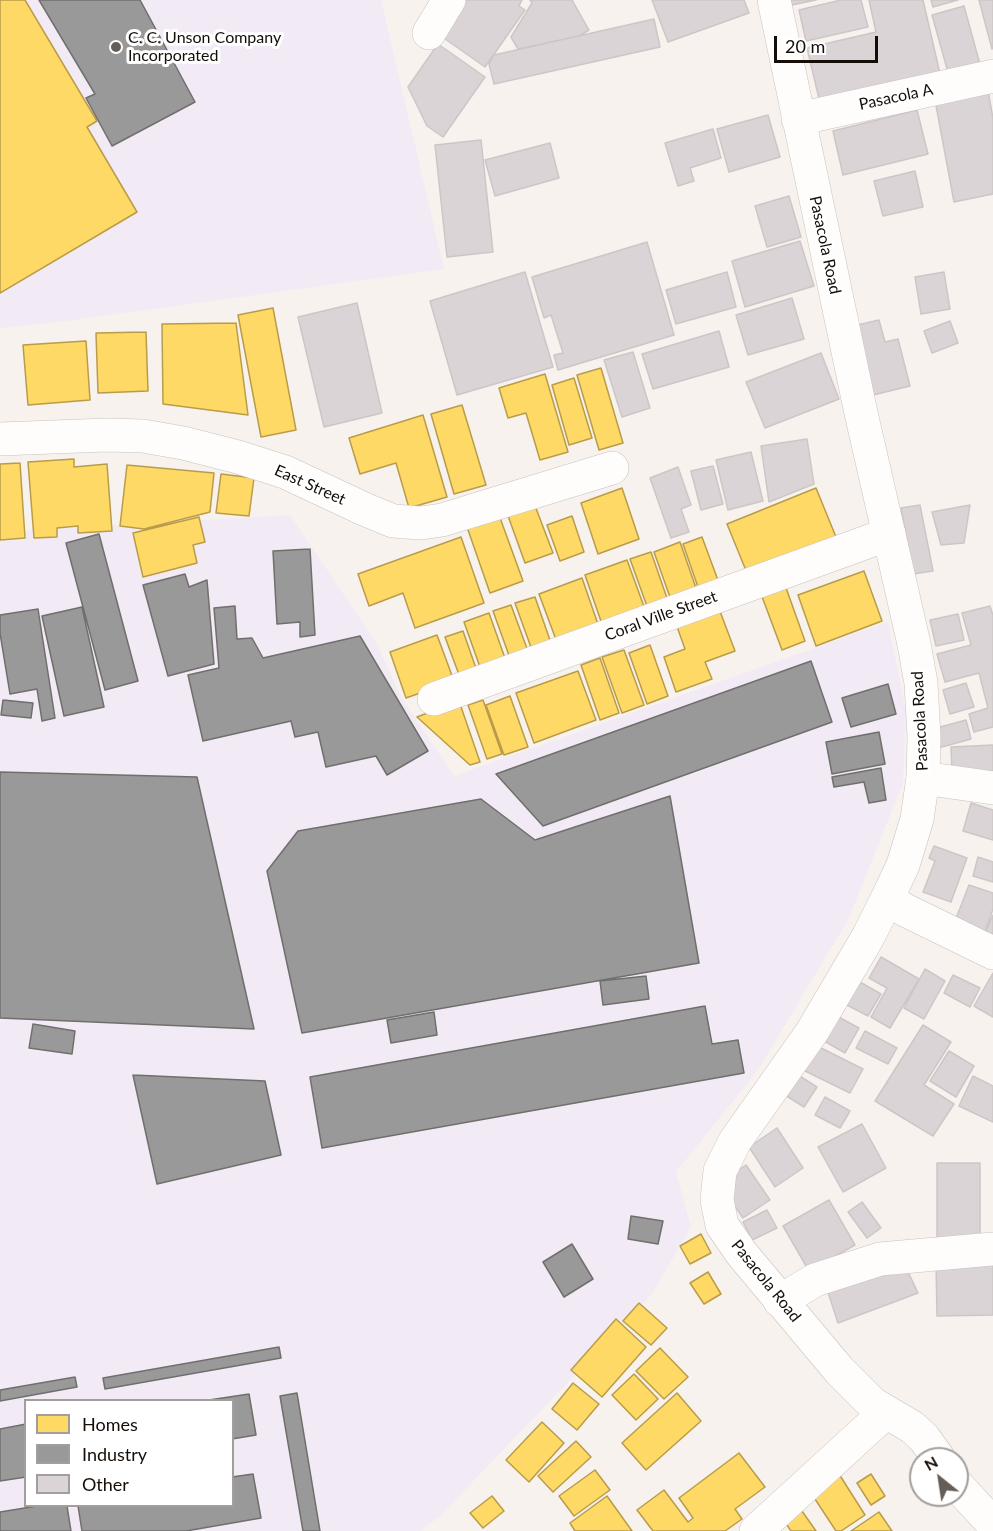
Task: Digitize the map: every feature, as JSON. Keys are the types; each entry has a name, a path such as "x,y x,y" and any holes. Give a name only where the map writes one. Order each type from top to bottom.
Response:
{"street":[{"path":"429,33 449,0"},
{"name":"Pasacola Road","path":"774,0 798,119 914,644 921,683 924,737 923,778 917,819 903,865 896,905 868,937 812,1032 735,1141 720,1170 717,1200 722,1225 742,1254 839,1370 873,1404 912,1427 930,1447"},
{"name":"Pasacola A","path":"798,119 993,76"},
{"name":"East Street","path":"0,439 107,435 143,436 183,443 285,472 393,520 420,523 442,520 612,468"},
{"name":"Coral Ville Street","path":"434,699 889,534"},
{"path":"923,778 993,788"},
{"path":"896,905 993,953"},
{"path":"780,1301 815,1280 880,1259 993,1249"},
{"path":"756,1531 886,1412"},
{"path":"969,1498 993,1524"}],"shaded area":[{"path":"0,0 381,0 444,269 59,322 0,328"},
{"path":"290,515 377,644 402,699 454,776 888,622 906,712 903,783 849,918 758,1070 676,1172 691,1227 652,1294 439,1517 420,1531 0,1531 0,532"}],"building: Homes":[{"path":"0,0 25,0 97,121 87,127 137,212 0,293"},
{"path":"273,308 296,430 261,437 238,315"},
{"path":"236,323 248,415 163,404 162,324"},
{"path":"146,332 148,391 98,393 96,333"},
{"path":"86,341 90,400 28,405 23,345"},
{"path":"601,368 623,443 599,450 577,375"},
{"path":"545,374 568,452 540,460 526,413 508,418 499,388"},
{"path":"574,378 592,438 569,445 552,385"},
{"path":"462,405 486,485 454,494 431,414"},
{"path":"423,415 447,497 409,508 396,463 360,474 349,438"},
{"path":"74,459 74,467 107,464 112,531 78,533 78,526 57,528 57,537 34,538 28,462"},
{"path":"20,463 25,538 0,540 0,464"},
{"path":"127,465 214,473 210,512 144,529 120,526"},
{"path":"221,474 254,478 249,516 216,513"},
{"path":"622,488 639,539 598,554 581,503"},
{"path":"816,488 836,537 747,573 727,524"},
{"path":"534,503 553,553 525,563 507,513"},
{"path":"499,515 523,581 490,593 467,527"},
{"path":"572,516 584,552 560,561 547,525"},
{"path":"199,517 205,542 193,545 197,563 143,577 133,533"},
{"path":"461,537 484,603 415,628 403,593 369,606 358,574"},
{"path":"702,537 719,583 699,590 683,544"},
{"path":"680,542 697,591 671,600 654,552"},
{"path":"651,552 668,601 648,609 630,559"},
{"path":"627,560 646,612 603,627 585,575"},
{"path":"864,571 882,621 816,646 798,595"},
{"path":"582,578 600,630 558,645 539,594"},
{"path":"785,585 805,641 782,650 761,594"},
{"path":"535,597 552,646 533,653 515,603"},
{"path":"511,605 529,654 511,661 493,611"},
{"path":"718,606 735,651 705,662 712,679 676,692 664,657 685,649 675,621"},
{"path":"489,613 506,661 481,670 464,622"},
{"path":"463,631 478,674 461,680 445,637"},
{"path":"437,635 454,681 406,698 390,652"},
{"path":"650,645 668,696 647,704 629,653"},
{"path":"624,650 644,705 622,713 602,657"},
{"path":"600,658 619,713 600,720 581,665"},
{"path":"578,671 596,720 534,743 516,693"},
{"path":"510,696 528,747 504,755 486,705"},
{"path":"483,700 502,754 487,759 468,705"},
{"path":"459,701 480,762 470,765 417,717"},
{"path":"701,1234 711,1253 690,1264 680,1246"},
{"path":"708,1272 721,1294 704,1304 690,1283"},
{"path":"639,1303 667,1328 651,1345 623,1321"},
{"path":"616,1319 646,1347 602,1397 571,1370"},
{"path":"660,1348 688,1377 664,1399 636,1371"},
{"path":"634,1374 658,1399 636,1420 612,1395"},
{"path":"573,1383 599,1404 577,1430 552,1409"},
{"path":"677,1393 701,1421 646,1470 622,1443"},
{"path":"542,1422 564,1443 529,1482 506,1460"},
{"path":"576,1441 591,1457 553,1492 538,1476"},
{"path":"739,1453 765,1487 735,1509 742,1519 725,1531 653,1531 637,1510 664,1490 688,1522 693,1518 679,1498"},
{"path":"595,1470 610,1490 574,1516 559,1496"},
{"path":"839,1474 865,1515 841,1531 836,1531 811,1493"},
{"path":"871,1474 885,1496 871,1505 857,1483"},
{"path":"492,1496 504,1511 483,1528 470,1513"},
{"path":"607,1496 632,1531 575,1531 570,1523"},
{"path":"797,1504 816,1531 791,1531 780,1515"},
{"path":"879,1512 892,1531 851,1531"}],"building: Industry":[{"name":"C. C. Unson Company Incorporated","path":"39,0 140,0 195,102 112,146 86,98 95,94"},
{"path":"99,534 138,681 105,690 66,543"},
{"path":"310,549 315,635 300,637 300,622 277,624 273,551"},
{"path":"185,574 189,587 207,580 214,664 168,676 143,585"},
{"path":"235,606 237,639 252,638 263,658 360,636 428,751 387,775 376,756 326,767 318,732 295,737 291,721 203,741 188,675 219,668 214,608"},
{"path":"82,607 104,707 64,716 42,616"},
{"path":"38,609 55,718 42,721 37,689 10,694 0,633 0,615"},
{"path":"811,661 832,722 543,826 496,774"},
{"path":"888,684 896,714 851,727 842,698"},
{"path":"3,700 33,703 31,718 1,715"},
{"path":"879,732 885,764 832,774 826,742"},
{"path":"881,768 886,800 869,803 864,782 834,787 832,777"},
{"path":"0,772 197,777 254,1029 0,1018"},
{"path":"670,796 699,963 302,1033 267,871 298,831 481,799 535,840"},
{"path":"646,976 649,999 603,1005 600,981"},
{"path":"705,1006 712,1044 738,1040 744,1073 322,1148 310,1077"},
{"path":"434,1012 437,1035 391,1043 387,1020"},
{"path":"33,1024 75,1031 72,1054 29,1048"},
{"path":"133,1075 265,1081 281,1155 157,1184"},
{"path":"631,1216 663,1221 658,1244 628,1239"},
{"path":"572,1244 593,1279 564,1297 543,1262"},
{"path":"279,1347 281,1358 105,1389 103,1378"},
{"path":"75,1377 77,1387 0,1401 0,1390"},
{"path":"297,1393 320,1531 303,1531 280,1396"},
{"path":"249,1394 256,1435 234,1439 234,1399 216,1399"},
{"path":"24,1424 24,1477 0,1481 0,1429"},
{"path":"253,1474 261,1518 186,1531 82,1531 78,1507 234,1507 234,1477"},
{"path":"31,1507 67,1507 71,1531 0,1531 0,1512"}],"building: Other":[{"path":"462,0 522,0 519,6 525,10 485,67 438,34"},
{"path":"530,0 572,0 589,30 579,36 518,49 511,37 532,3"},
{"path":"652,0 744,0 749,13 668,42"},
{"path":"791,0 816,0 792,5"},
{"path":"841,0 861,0 868,27 806,41 799,10"},
{"path":"869,0 923,0 941,78 821,107 807,48 876,32"},
{"path":"931,0 958,0 933,7"},
{"path":"979,0 993,0 992,49"},
{"path":"964,6 981,68 949,76 932,15"},
{"path":"654,19 660,47 494,84 489,64 494,55"},
{"path":"438,44 485,77 443,137 427,126 408,87"},
{"path":"988,91 993,118 993,194 954,202 935,100"},
{"path":"917,110 928,154 843,175 833,131"},
{"path":"768,115 780,157 729,172 717,129"},
{"path":"713,129 721,158 690,168 694,181 678,186 665,143"},
{"path":"481,140 493,252 447,257 435,145"},
{"path":"550,143 559,178 495,196 485,160"},
{"path":"915,171 923,207 883,216 874,181"},
{"path":"789,196 801,237 767,247 755,206"},
{"path":"800,241 814,286 745,307 732,261"},
{"path":"647,242 674,335 558,370 554,355 563,353 551,315 544,318 532,277"},
{"path":"525,272 553,367 457,395 430,301"},
{"path":"727,272 736,307 676,324 666,290"},
{"path":"944,272 950,309 921,314 915,277"},
{"path":"792,298 804,339 748,355 736,315"},
{"path":"357,303 382,413 324,427 298,317"},
{"path":"879,320 885,342 898,339 910,386 869,396 853,326"},
{"path":"950,321 958,343 932,353 924,331"},
{"path":"719,331 729,367 653,389 642,354"},
{"path":"633,352 650,408 622,417 604,360"},
{"path":"821,353 839,399 765,428 746,382"},
{"path":"807,439 814,484 769,502 761,446"},
{"path":"751,452 763,501 728,510 716,460"},
{"path":"713,466 723,504 701,510 691,471"},
{"path":"678,467 691,505 681,509 689,532 671,538 650,478"},
{"path":"920,505 933,571 913,574 901,508"},
{"path":"970,505 964,543 941,545 932,512"},
{"path":"990,606 993,615 993,727 974,732 969,714 988,708 979,673 945,682 937,654 971,645 962,613"},
{"path":"958,614 964,640 936,646 930,620"},
{"path":"966,683 974,707 950,714 943,690"},
{"path":"966,720 971,739 938,748 933,729"},
{"path":"993,745 993,771 952,772 951,747"},
{"path":"971,803 993,810 993,840 963,831"},
{"path":"934,846 967,858 951,902 923,892 935,861 929,858"},
{"path":"978,857 993,862 993,882 973,876"},
{"path":"969,885 993,893 993,909 985,932 955,921"},
{"path":"993,915 993,944 982,940"},
{"path":"881,957 919,979 890,1028 871,1017 887,988 869,978"},
{"path":"925,969 945,981 924,1019 904,1008"},
{"path":"993,973 993,1017 974,1006"},
{"path":"953,975 980,988 970,1007 944,993"},
{"path":"858,981 881,994 868,1016 845,1004"},
{"path":"833,1014 859,1028 845,1053 819,1038"},
{"path":"923,1025 951,1042 924,1085 954,1104 933,1136 875,1101"},
{"path":"865,1031 897,1048 888,1064 856,1048"},
{"path":"813,1044 863,1069 850,1093 801,1069"},
{"path":"949,1051 974,1066 956,1097 930,1081"},
{"path":"798,1075 817,1087 804,1107 785,1095"},
{"path":"973,1076 993,1086 993,1122 959,1106"},
{"path":"825,1097 850,1111 840,1128 815,1115"},
{"path":"862,1124 886,1168 843,1192 818,1147"},
{"path":"777,1128 803,1168 775,1187 749,1147"},
{"path":"937,1163 980,1163 980,1238 937,1238"},
{"path":"746,1165 770,1200 743,1218 719,1183"},
{"path":"829,1200 855,1245 809,1271 783,1226"},
{"path":"862,1202 881,1228 867,1238 848,1212"},
{"path":"767,1210 777,1228 752,1240 743,1222"},
{"path":"902,1259 918,1293 838,1323 826,1286"},
{"path":"993,1261 993,1315 937,1316 936,1262"}],"place":[{"name":"C. C. Unson Company Incorporated","path":"116,47"}]}
